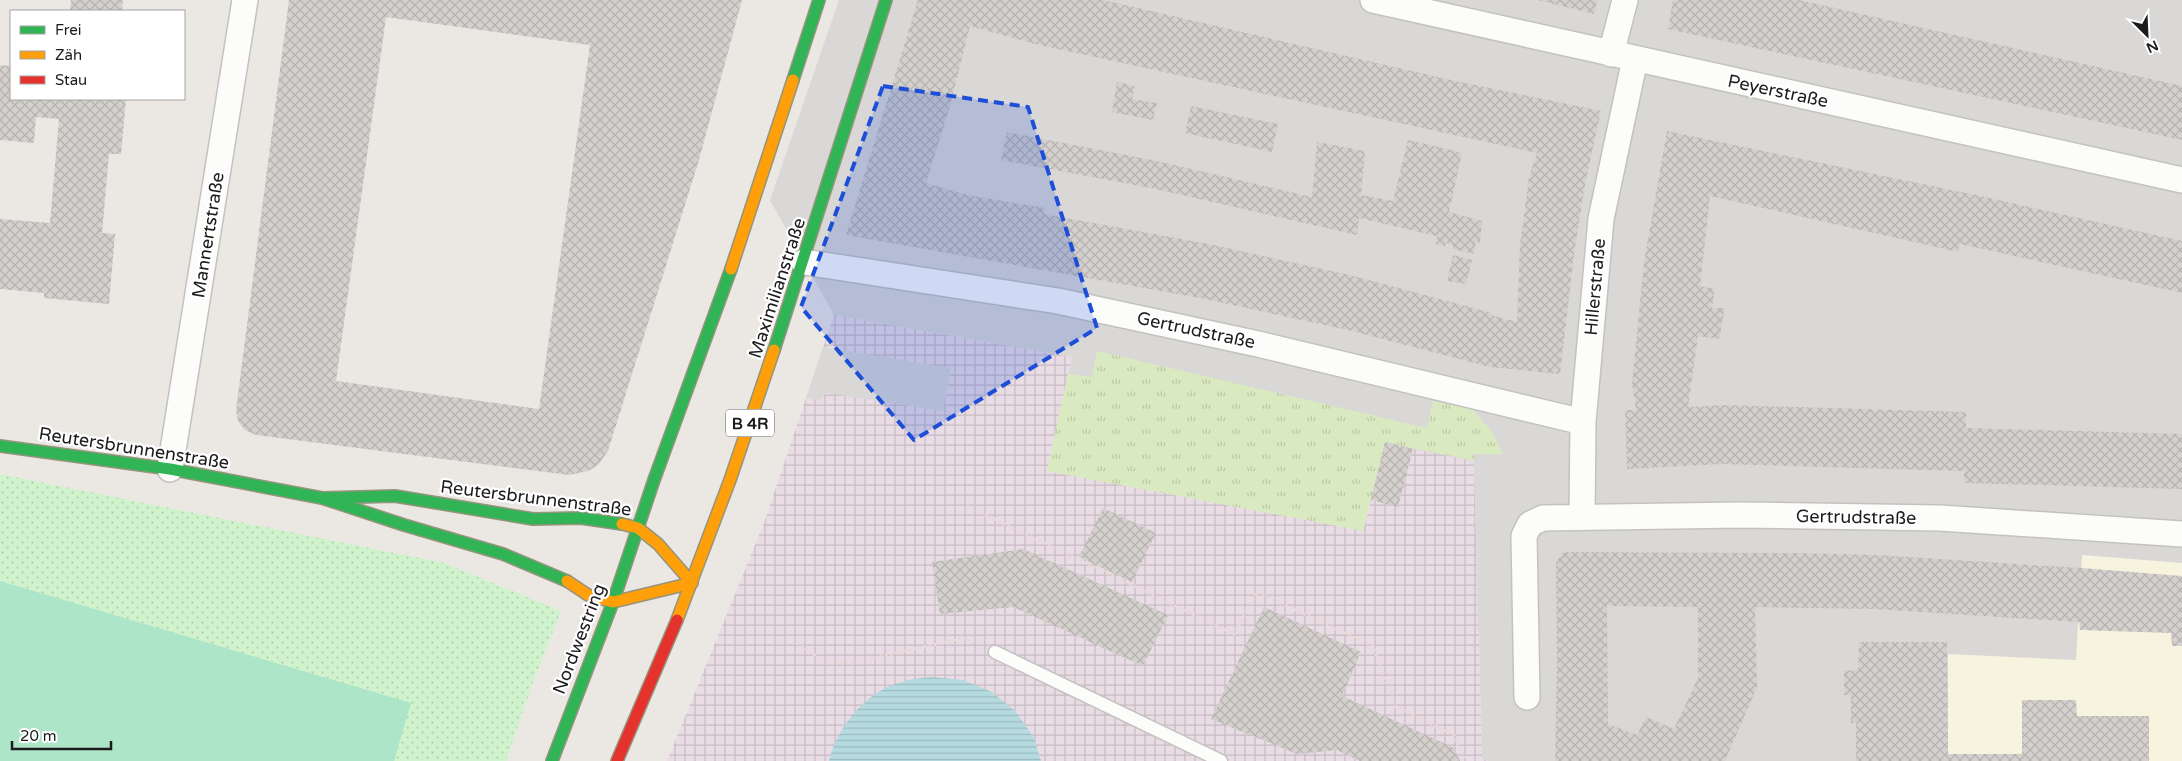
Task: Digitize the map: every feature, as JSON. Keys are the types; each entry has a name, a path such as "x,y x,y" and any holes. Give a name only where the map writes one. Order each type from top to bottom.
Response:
{"main road":[{"path":"638,528 714,316 819,0"},
{"name":"Maximilianstraße","path":"692,583 726,493 804,262 886,0"},
{"name":"Reutersbrunnenstraße","path":"0,446 170,469 322,498 404,525 503,554 564,579 588,595 613,602 692,583 658,544 638,528 622,524 581,518 533,519 395,496 322,498"},
{"name":"Nordwestring","path":"552,761 613,602 638,528"},
{"name":"B 4R","path":"618,761 692,583"}],"street":[{"name":"Mannertstraße","path":"170,469 245,0"},
{"name":"Peyerstraße","path":"1374,0 2182,180"},
{"path":"1611,54 1625,0"},
{"name":"Hillerstraße","path":"1582,517 1583,422 1601,219 1635,59"},
{"name":"Gertrudstraße","path":"804,262 1058,301 1258,344 1583,422"},
{"name":"Gertrudstraße","path":"1527,697 1524,536 1530,524 1543,518 1739,515 1940,518 2182,534"}],"lane":[{"path":"995,652 1221,761"}],"path":[{"path":"968,506 1234,634 1257,592 1373,646 1395,706 1454,735 1466,761"},
{"path":"797,643 826,663 852,663 963,638 995,652"}],"highlighted area":[{"path":"883,86 1028,107 1097,328 914,440 801,307"}],"shaded area":[{"path":"839,0 2182,0 2182,761 1488,761 1482,759 1474,461 1398,507 1047,471 1072,357 834,315 770,200"},
{"path":"834,315 1072,357 1047,471 1363,530 1371,500 1398,506 1413,449 1474,461 1482,758 1488,761 667,761 764,523"},
{"path":"1101,326 1269,359 1433,401 1427,428 1097,351"},
{"path":"823,347 951,368 943,411 827,393 819,400 806,398"},
{"path":"1474,454 1503,454 1507,629 1478,630"},
{"path":"2082,555 2182,563 2182,761 1948,761 1948,654 2076,660"}],"green space":[{"path":"1097,351 1427,428 1433,401 1471,408 1492,432 1503,454 1474,454 1474,461 1385,442 1363,531 1047,471 1068,374 1092,377"},
{"path":"0,474 445,563 561,611 532,685 506,761 0,761"},
{"path":"0,581 411,703 394,761 0,761"}],"water":[{"path":"932,677 963,680 992,692 1016,712 1034,738 1041,761 829,761 833,748 846,723 865,702 888,687 901,682"}],"building":[{"path":"71,0 123,0 122,10 70,10"},
{"path":"289,0 742,0 699,160 608,451 598,465 588,471 569,475 256,435 245,430 238,421 236,410","holes":["386,17 590,45 539,409 336,381"]},
{"path":"918,0 1103,0 1451,80 1601,111 1585,184 1574,254 1560,374 1490,367 1348,330 1200,298 846,235","holes":["970,26 1035,44 1537,153 1529,177 1520,246 1517,322 1494,316 1492,313 1354,276 1209,244 1044,214 1045,208 967,195 926,183 950,106"]},
{"path":"1538,0 1597,0 1594,14"},
{"path":"1673,0 1799,0 2182,86 2182,140 1668,29"},
{"path":"0,65 10,66 10,100 126,100 121,154 109,154 102,233 115,234 109,304 44,298 44,293 0,289 0,219 50,223 59,119 36,117 34,143 0,140"},
{"path":"1117,82 1135,86 1132,99 1157,103 1153,120 1112,112"},
{"path":"1191,106 1278,124 1272,152 1185,133"},
{"path":"1667,131 1971,194 2182,241 2182,293 1960,244 1958,252 1710,196 1700,286 1715,289 1712,308 1725,308 1719,339 1698,336 1688,407 1723,405 1966,412 1966,428 2182,434 2182,489 1964,483 1964,471 1721,464 1627,469 1625,410 1636,410 1632,384 1644,262"},
{"path":"1007,132 1157,161 1312,197 1317,142 1365,151 1361,195 1393,201 1408,140 1435,146 1462,153 1449,212 1482,221 1480,243 1476,242 1473,254 1453,249 1453,245 1446,243 1445,246 1436,245 1437,236 1359,218 1357,235 1151,188 1001,160"},
{"path":"1453,255 1472,260 1466,284 1447,281"},
{"path":"1385,442 1413,449 1398,507 1371,500"},
{"path":"1103,508 1156,533 1132,582 1079,557"},
{"path":"1023,549 1168,615 1143,666 1013,607 940,614 932,562"},
{"path":"1564,552 1797,553 1877,555 2182,576 2182,646 2172,646 2171,633 2080,630 2079,622 1875,609 1755,607 1757,687 1725,761 1555,761 1557,662 1556,561","holes":["1607,606 1698,607 1698,678 1674,729 1646,717 1637,735 1608,724"]},
{"path":"1264,607 1361,652 1342,696 1454,748 1460,761 1360,761 1337,750 1297,754 1211,719"},
{"path":"1859,642 1947,642 1948,754 2022,754 2022,700 2076,700 2077,716 2149,716 2149,761 1856,761 1856,723 1851,723 1851,695 1844,695 1844,671 1858,670"}],"traffic: fast":[{"path":"793,80 819,0"},
{"path":"774,350 886,0"},
{"path":"552,761 613,602 654,480 731,269"},
{"path":"0,446 170,469 322,498 404,525 503,554 567,581"},
{"path":"322,498 395,496 533,519 581,518 622,524"}],"traffic: slow":[{"path":"731,269 793,80"},
{"path":"677,620 730,480 774,350"},
{"path":"567,581 588,595 613,602 692,583 658,544 638,528 622,524"}],"traffic: jam":[{"path":"617,761 677,620"}]}
